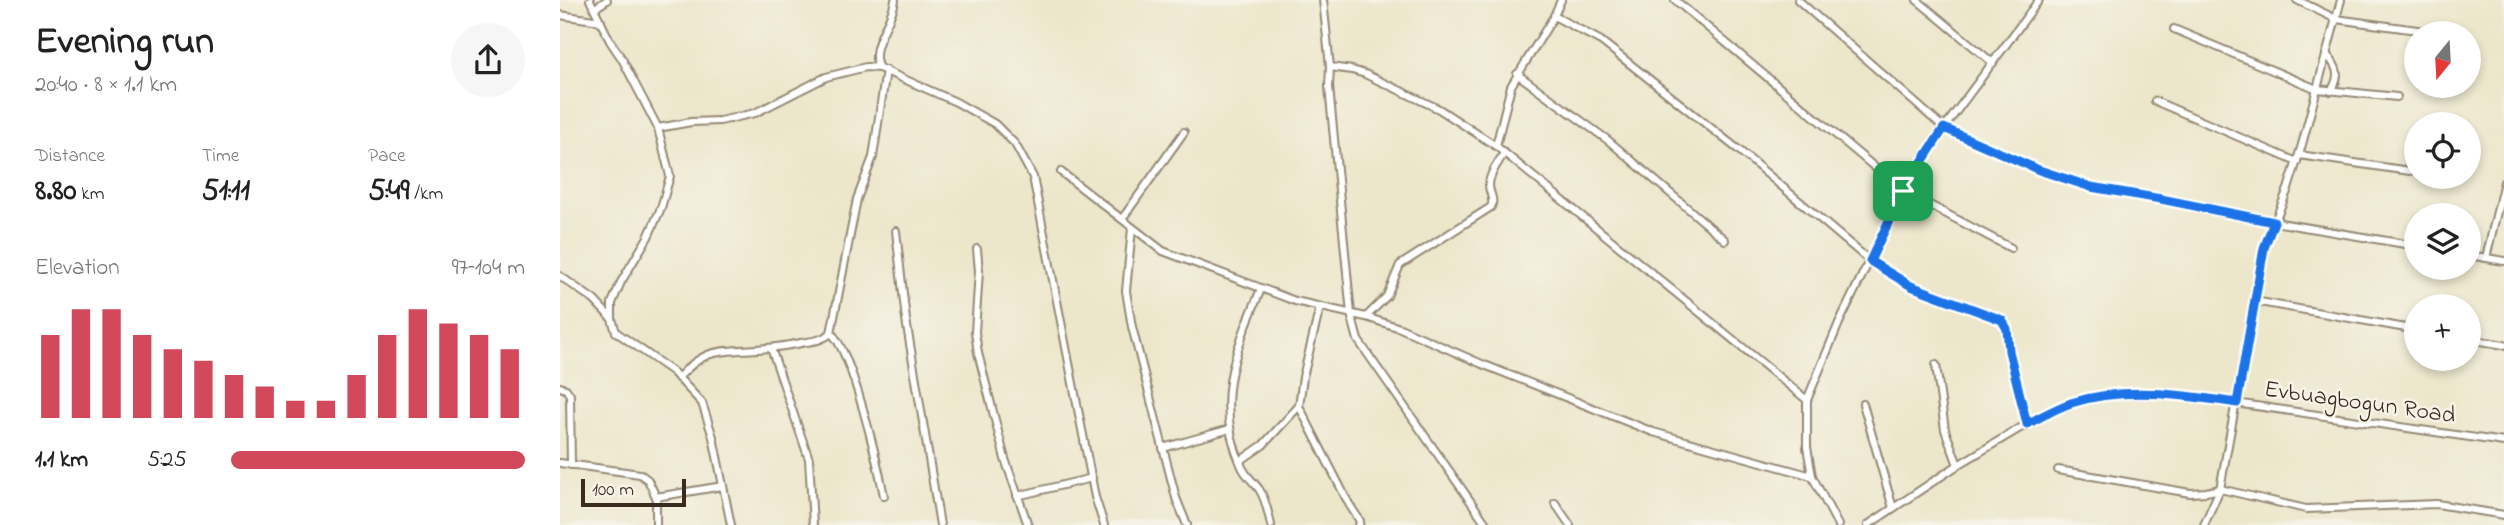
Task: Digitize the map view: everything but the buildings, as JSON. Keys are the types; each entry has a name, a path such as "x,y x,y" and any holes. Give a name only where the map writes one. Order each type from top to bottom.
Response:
{"street":[{"path":"590,0 658,128 670,176 669,187 648,237 621,282 612,303 612,319 616,332 678,378 702,403 713,437 731,525"},
{"path":"595,8 607,0"},
{"path":"883,69 876,62 877,50 892,17 895,0"},
{"path":"1323,0 1351,314 1358,340 1487,525"},
{"path":"1496,146 1511,86 1561,0"},
{"path":"1675,0 1903,191 2011,248"},
{"path":"1798,0 1944,128 2039,170 2091,187 2404,244"},
{"path":"1917,0 1993,63"},
{"path":"2297,0 2336,19 2404,29"},
{"path":"2204,525 2220,489 2264,248 2298,158 2341,0"},
{"path":"1838,525 1812,476 1807,447 1807,400 1839,323 1903,191 1944,128 2036,1"},
{"path":"560,15 601,21"},
{"path":"1554,16 1601,41 1740,151 1870,261 1911,286 2002,320 2007,329 2009,351 2027,424"},
{"path":"2174,29 2317,89 2398,97"},
{"path":"2326,54 2336,66 2338,75 2331,91"},
{"path":"658,128 691,122 720,121 755,113 826,77 866,67 883,69 956,102 995,124 1015,144 1032,177 1092,478 1104,525"},
{"path":"1330,67 1352,70 1439,109 1496,146 1807,400"},
{"path":"678,378 688,367 709,353 741,348 771,348 819,340 831,333 857,199 873,157 883,69"},
{"path":"1517,74 1609,141 1725,240"},
{"path":"2155,101 2298,158 2404,171"},
{"path":"1122,219 1184,132"},
{"path":"1366,317 1387,296 1401,265 1490,207 1493,199 1489,187 1490,178 1504,153"},
{"path":"1061,172 1163,251 1295,301 1366,317 1653,432 1812,476"},
{"path":"2486,258 2504,182"},
{"path":"1132,228 1126,292 1132,327 1176,499 1187,525"},
{"path":"896,231 906,320 940,525"},
{"path":"977,249 979,271 975,331 978,353 1005,459 1028,525"},
{"path":"2481,257 2504,261"},
{"path":"560,276 594,300 612,319"},
{"path":"1261,289 1234,355 1228,392 1230,429 1240,461 1260,491 1271,525"},
{"path":"2254,301 2404,328"},
{"path":"1240,461 1263,445 1299,406 1303,377 1320,307"},
{"path":"831,333 839,341 848,364 876,457 884,496"},
{"path":"2481,341 2504,345"},
{"path":"771,348 809,459 813,525"},
{"path":"1936,365 1945,430 1958,465"},
{"path":"560,387 566,389 570,396 571,465"},
{"name":"Evbuagbogun Road","path":"1868,525 1958,465 2027,424 2071,403 2110,395 2173,394 2504,442"},
{"path":"1863,404 1893,508"},
{"path":"1299,406 1349,504 1360,520 1359,525"},
{"path":"1163,448 1230,429"},
{"path":"560,463 640,474 648,480 656,497 656,525"},
{"path":"2058,470 2190,493 2220,489 2306,509 2437,504 2504,515"},
{"path":"1017,496 1092,478"},
{"path":"656,497 723,486"},
{"path":"1555,503 1570,525"}],"route":[{"path":"1944,128 2039,170 2091,187 2274,222 2264,248 2237,403 2173,394 2110,395 2071,403 2027,424 2009,351 2007,329 2002,320 1911,286 1870,261 1903,191 1944,128"}]}
